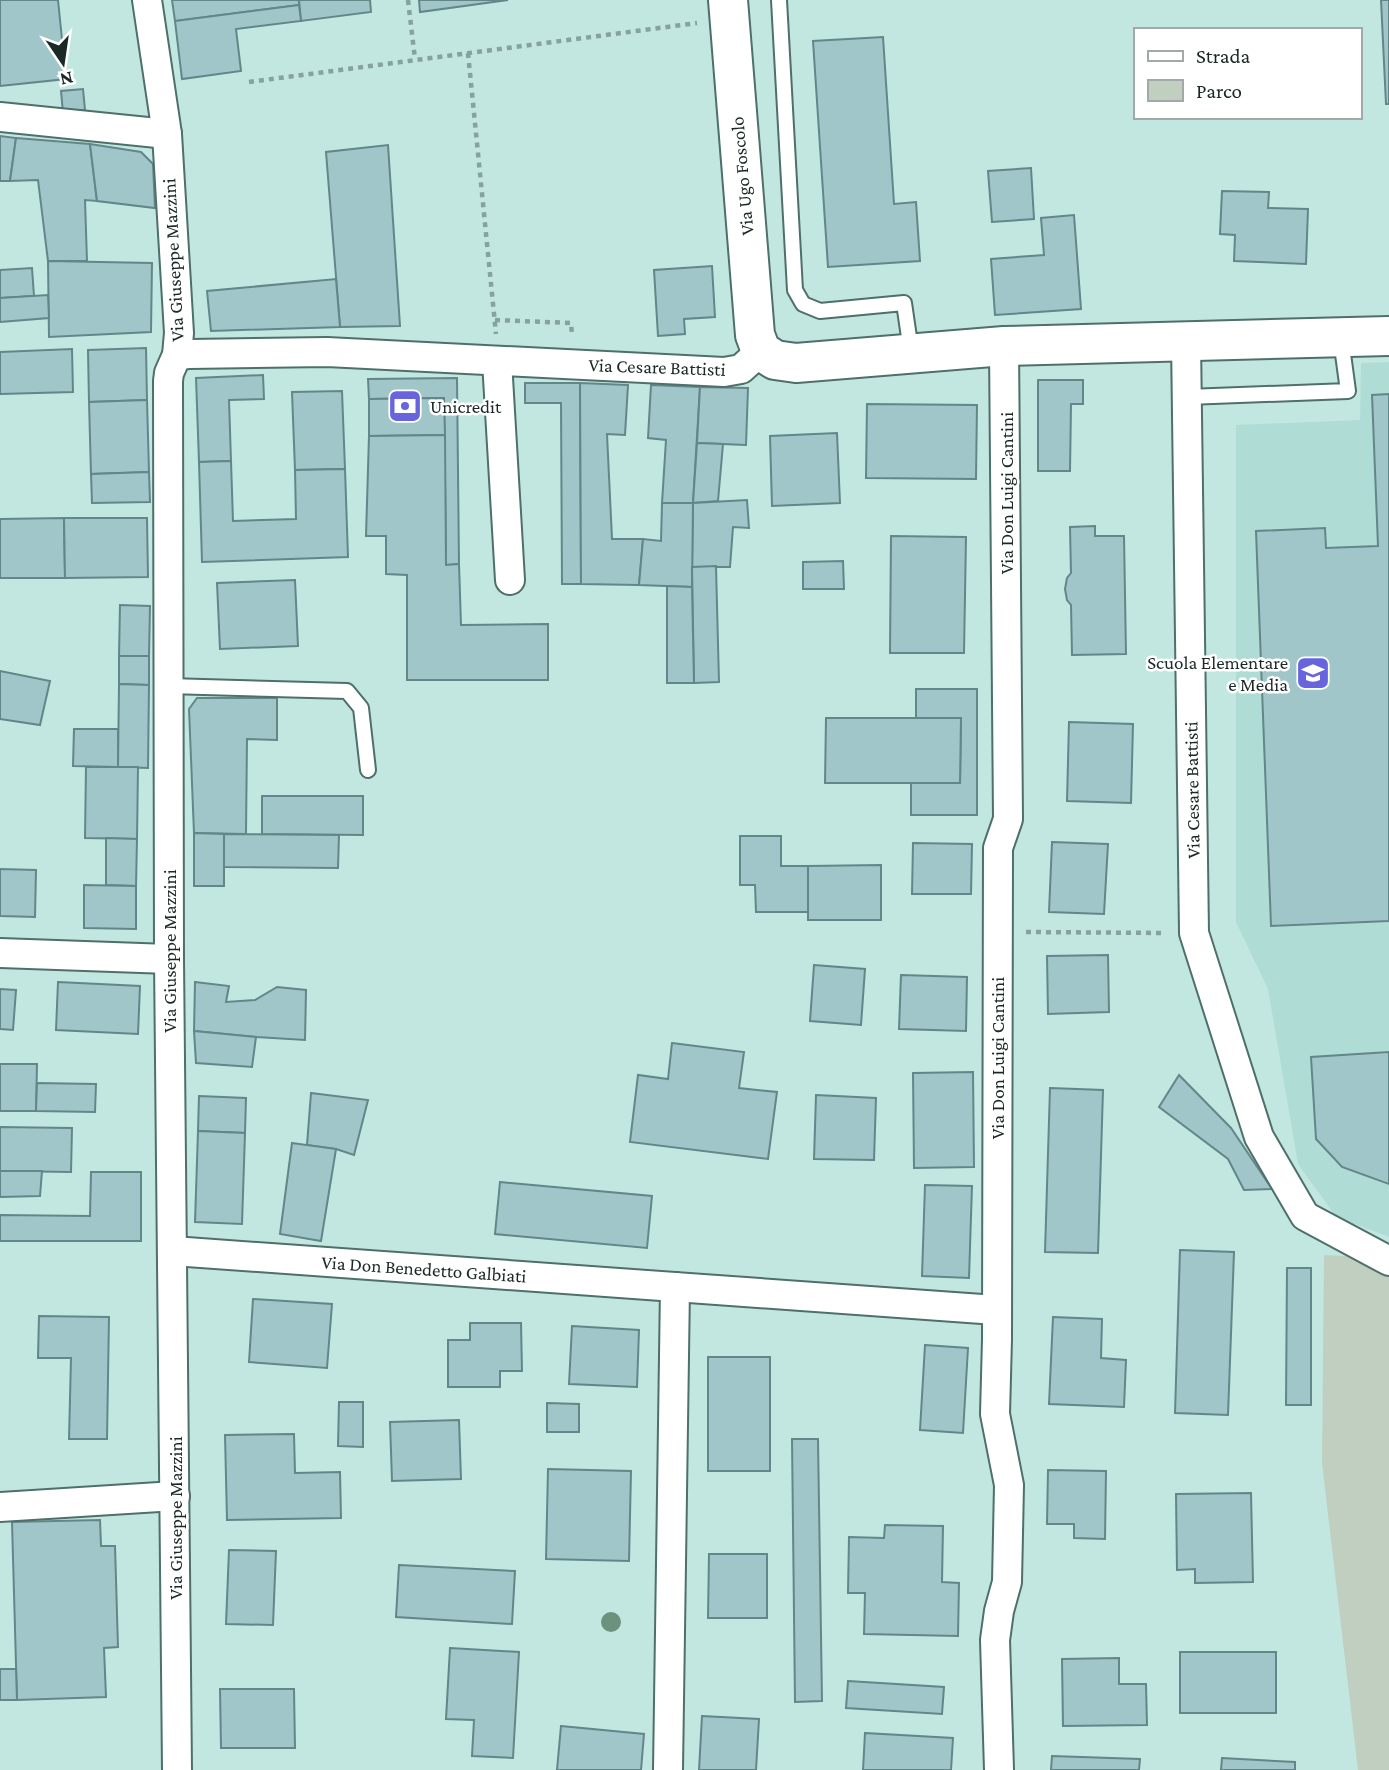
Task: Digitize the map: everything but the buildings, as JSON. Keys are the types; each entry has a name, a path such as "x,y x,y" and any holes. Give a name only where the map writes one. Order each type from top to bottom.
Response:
{"street":[{"name":"Via Giuseppe Mazzini","path":"148,0 167,134 179,333 177,355 168,381 169,959 177,1770"},
{"name":"Via Ugo Foscolo","path":"729,9 755,335 761,352"},
{"path":"0,117 167,134"},
{"path":"761,352 775,360 796,363 1004,346 1389,336"},
{"name":"Via Cesare Battisti","path":"1186,341 1194,933 1259,1137 1305,1216 1389,1261"},
{"name":"Via Don Luigi Cantini","path":"999,1770 995,1640 1007,1582 1009,1485 995,1414 998,848 1009,819 1004,346"},
{"name":"Via Cesare Battisti","path":"177,355 327,352 724,372 741,369 761,352"},
{"path":"497,361 510,580"},
{"path":"0,953 169,959"},
{"name":"Via Don Benedetto Galbiati","path":"173,1251 996,1310"},
{"path":"668,1770 675,1287"},
{"path":"0,1507 175,1496"}],"lane":[{"path":"779,0 795,290 803,304 820,311 904,303 911,352"},
{"path":"1187,397 1348,391 1343,354 1346,337"},
{"path":"168,686 347,691 361,708 368,770"}],"path":[{"path":"408,0 415,60"},
{"path":"249,82 468,53 729,9"},
{"path":"468,53 497,361"},
{"path":"495,320 571,323 573,363"},
{"path":"997,932 1194,933"}],"shaded area":[{"name":"Scuola Elementare e Media","path":"1389,362 1389,1237 1336,1217 1298,1164 1268,989 1236,922 1236,425 1360,420 1361,363"}],"green space":[{"path":"1324,1255 1389,1258 1389,1770 1358,1770 1322,1463"}],"place":[{"name":"Unicredit","path":"405,406"},
{"name":"Scuola Elementare e Media","path":"1313,673"}]}
